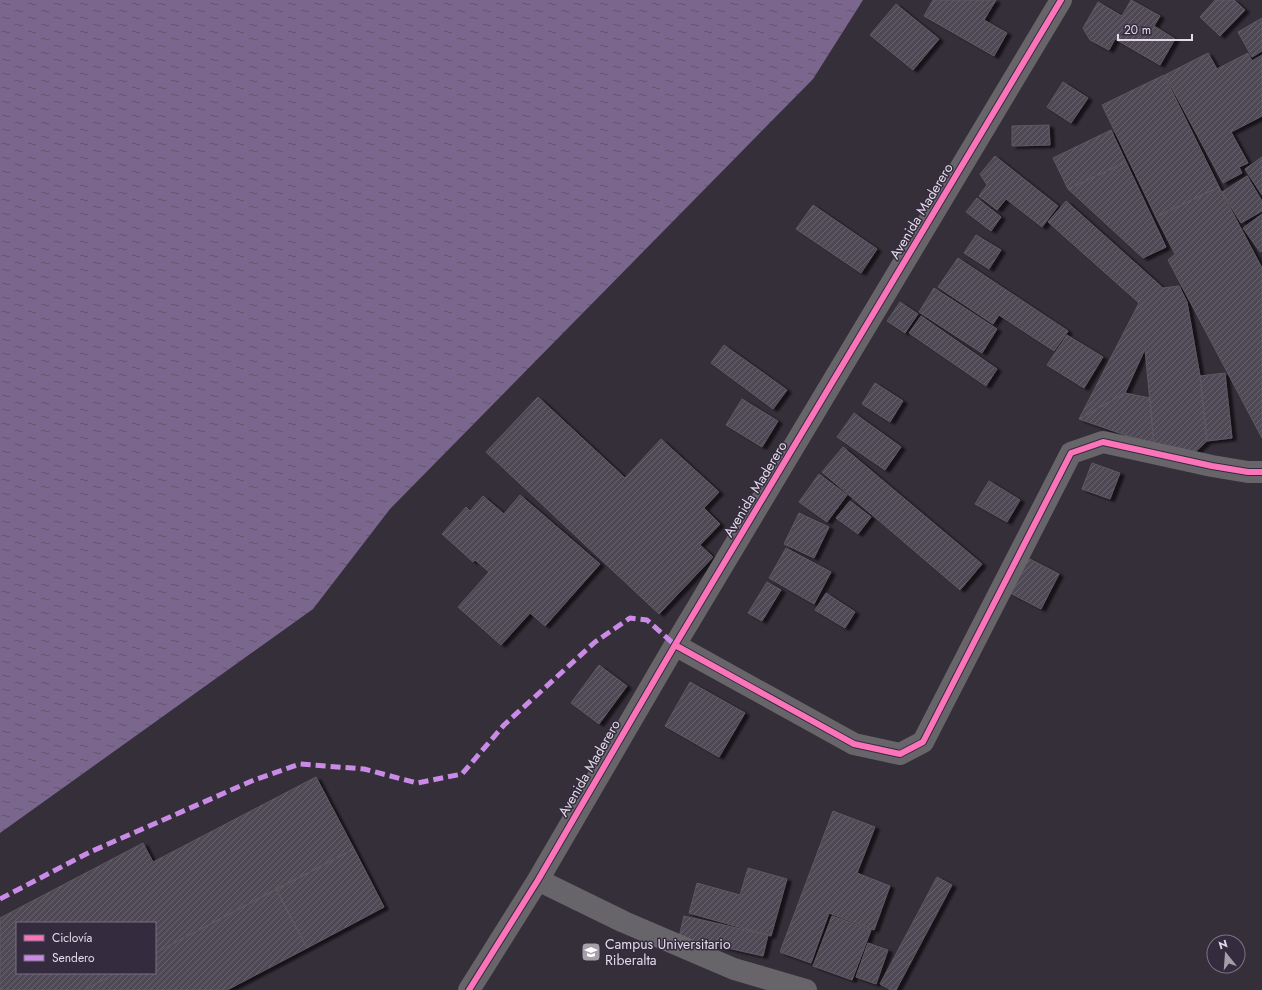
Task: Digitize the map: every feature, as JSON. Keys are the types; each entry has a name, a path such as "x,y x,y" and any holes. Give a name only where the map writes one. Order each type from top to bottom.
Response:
{"street":[{"name":"Avenida Maderero","path":"469,990 538,880 675,645 1061,0"},
{"path":"675,645 854,744 900,754 923,742 1071,453 1104,442 1212,466 1248,472 1262,472"},
{"path":"538,880 624,922 734,969 806,990"}],"water":[{"path":"0,0 863,0 813,79 390,509 313,609 0,833"}],"building":[{"path":"933,0 996,0 984,20 1007,33 994,56 924,16"},
{"path":"1131,0 1160,16 1154,26 1175,39 1160,65 1115,39 1109,50 1090,40 1083,28 1098,2 1122,16"},
{"path":"1215,0 1234,0 1245,10 1220,36 1200,17"},
{"path":"896,4 939,39 913,70 870,35"},
{"path":"1262,18 1262,51 1252,57 1238,32"},
{"path":"1208,53 1217,69 1248,53 1252,61 1262,55 1262,116 1231,132 1248,163 1239,167 1242,173 1223,183 1165,75"},
{"path":"1164,75 1219,187 1156,217 1102,105"},
{"path":"1063,82 1088,98 1071,123 1047,107"},
{"path":"1049,125 1050,145 1012,146 1012,126"},
{"path":"1111,130 1126,162 1068,189 1053,158"},
{"path":"995,156 1058,206 1042,227 1006,199 997,210 979,196 987,185 980,174"},
{"path":"1262,157 1262,195 1245,169"},
{"path":"1126,162 1166,247 1143,258 1068,189"},
{"path":"1247,176 1262,201 1262,211 1241,223 1222,192"},
{"path":"1219,187 1262,268 1262,438 1168,260 1175,254 1156,217"},
{"path":"977,198 1001,217 991,231 966,212"},
{"path":"1066,201 1163,288 1179,286 1187,302 1200,376 1207,441 1195,452 1154,445 1145,349 1125,393 1079,419 1139,303 1048,222"},
{"path":"813,205 877,249 861,273 796,229"},
{"path":"1262,214 1262,251 1260,252 1243,228"},
{"path":"976,235 1001,250 989,269 964,253"},
{"path":"958,258 1068,331 1054,351 999,315 993,324 938,287"},
{"path":"934,288 997,329 982,353 919,312"},
{"path":"900,302 918,314 905,333 887,321"},
{"path":"921,316 997,369 986,386 909,333"},
{"path":"1067,335 1103,357 1084,388 1047,365"},
{"path":"724,345 787,390 773,409 711,363"},
{"path":"1225,373 1232,438 1207,441 1200,376"},
{"path":"875,383 903,401 890,422 862,404"},
{"path":"1125,393 1150,398 1154,445 1079,419"},
{"path":"538,397 625,478 661,439 719,492 704,508 720,524 700,545 713,557 659,614 486,452"},
{"path":"742,399 778,421 762,447 726,425"},
{"path":"854,413 901,447 885,470 837,437"},
{"path":"843,447 982,564 960,590 822,472"},
{"path":"1092,463 1120,473 1110,499 1082,489"},
{"path":"819,474 847,495 827,522 799,502"},
{"path":"989,481 1020,500 1007,522 975,504"},
{"path":"520,495 600,564 545,626 530,613 501,645 458,607 489,572 475,560 473,562 442,534 466,507 470,511 483,496 504,514"},
{"path":"850,501 871,517 858,534 836,518"},
{"path":"799,513 829,527 814,558 784,544"},
{"path":"786,548 831,572 814,604 769,578"},
{"path":"1026,557 1059,574 1041,609 1008,592"},
{"path":"767,582 781,590 762,621 748,613"},
{"path":"826,593 855,612 845,628 815,610"},
{"path":"599,665 627,686 599,724 571,703"},
{"path":"690,682 745,713 719,757 665,726"},
{"path":"316,777 354,849 156,952 156,922 16,922 16,974 114,974 84,990 0,990 0,918 143,843 153,862"},
{"path":"833,811 875,827 857,873 890,886 874,930 829,913 811,963 780,952"},
{"path":"354,849 384,907 307,948 276,889"},
{"path":"748,868 787,879 771,936 689,913 697,883 740,895"},
{"path":"937,877 952,885 896,990 891,990 880,984"},
{"path":"276,889 307,948 227,990 84,990 114,974 156,974 156,952"},
{"path":"684,916 768,935 763,956 679,937"},
{"path":"832,916 871,930 852,980 813,966"},
{"path":"868,943 888,950 876,984 856,977"}],"marked path":[{"path":"0,899 90,852 254,780 300,764 364,769 417,783 462,774 504,725 595,642 630,618 647,620 675,645"}],"cycle path":[{"path":"469,990 538,880 675,645 1061,0"},
{"path":"675,645 854,744 900,754 923,742 1071,453 1103,442 1212,466 1248,472 1262,472"}],"place":[{"name":"Campus Universitario Riberalta","path":"591,952"}]}
